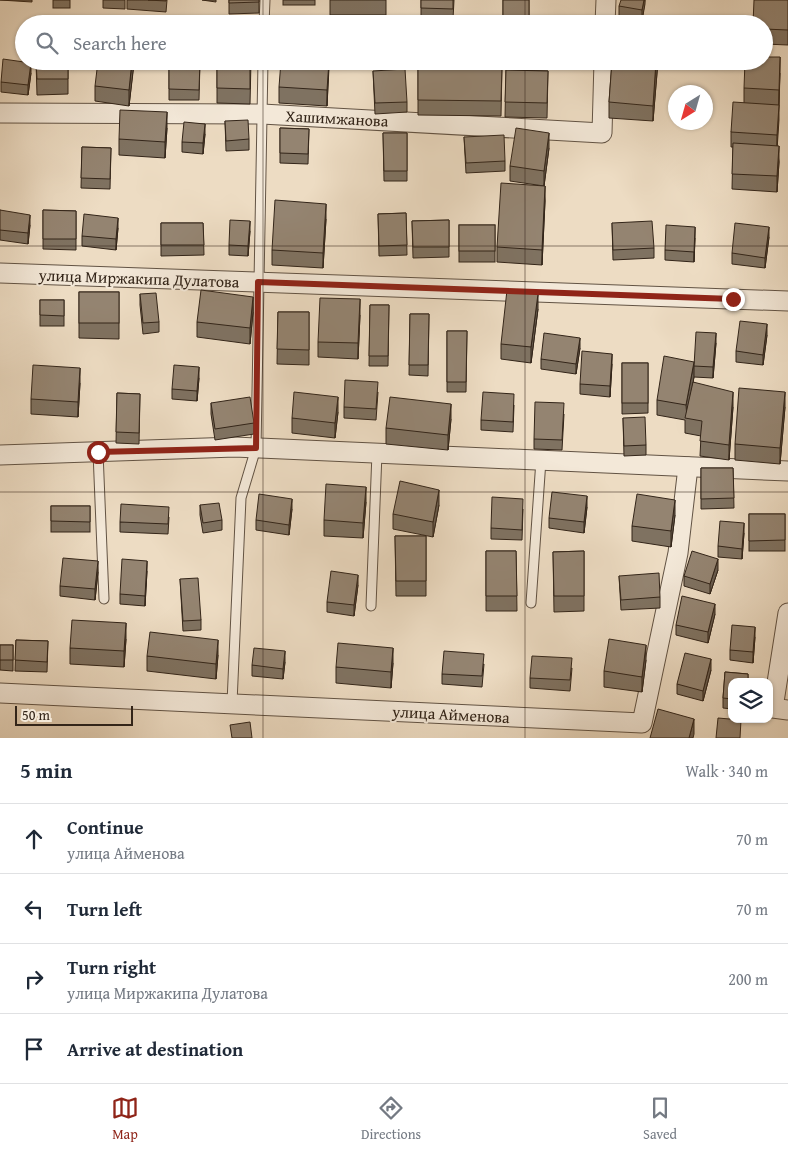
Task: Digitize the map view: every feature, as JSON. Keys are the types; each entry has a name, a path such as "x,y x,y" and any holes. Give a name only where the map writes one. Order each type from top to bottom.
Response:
{"street":[{"path":"605,15 606,0"},
{"name":"Хашимжанова","path":"0,113 262,114 602,133 604,70"},
{"name":"улица Миржакипа Дулатова","path":"0,273 788,301"},
{"path":"0,455 256,448 788,471"},
{"name":"улица Айменова","path":"0,693 642,723 678,553 688,467"},
{"path":"780,709 788,614"}],"lane":[{"path":"264,15 265,0"},
{"path":"232,703 241,498 256,448 263,70"},
{"path":"98,452 104,599"},
{"path":"371,606 377,453"},
{"path":"531,603 541,460"}],"building":[{"path":"229,0 259,0 259,2 229,3"},
{"path":"421,0 453,0 453,9 421,8"},
{"path":"503,0 529,0 529,15 503,15"},
{"path":"621,0 644,0 642,10 619,6"},
{"path":"754,0 788,0 788,30 773,29 773,15 753,15"},
{"path":"773,57 780,57 779,90 744,88 745,70 773,70"},
{"path":"3,59 15,61 15,70 30,70 28,85 1,82"},
{"path":"36,70 68,70 68,79 37,79"},
{"path":"97,70 131,70 129,90 95,86"},
{"path":"169,70 200,70 199,90 169,89"},
{"path":"217,70 250,70 250,89 217,88"},
{"path":"280,70 328,70 327,90 279,87"},
{"path":"405,70 407,102 375,103 373,71"},
{"path":"418,70 502,70 501,101 418,100"},
{"path":"506,70 548,71 547,103 505,102"},
{"path":"611,70 655,70 653,106 609,102"},
{"path":"733,102 779,105 777,135 731,132"},
{"path":"120,110 167,112 165,142 119,139"},
{"path":"248,120 249,139 226,141 225,121"},
{"path":"184,122 205,124 203,143 182,142"},
{"path":"280,128 309,129 308,154 280,153"},
{"path":"516,128 549,133 544,171 510,166"},
{"path":"383,133 407,133 407,171 384,171"},
{"path":"504,135 505,161 466,163 464,137"},
{"path":"733,143 779,146 777,176 732,174"},
{"path":"82,147 111,148 110,179 81,178"},
{"path":"501,183 545,186 542,250 497,247"},
{"path":"275,200 326,204 323,253 272,250"},
{"path":"0,210 30,215 28,233 0,230"},
{"path":"43,210 76,211 76,239 43,239"},
{"path":"406,213 407,245 379,246 378,214"},
{"path":"84,214 118,218 116,239 82,236"},
{"path":"230,220 250,221 248,246 229,245"},
{"path":"449,220 449,247 413,247 412,221"},
{"path":"652,221 654,248 613,250 612,223"},
{"path":"161,223 203,223 204,245 161,245"},
{"path":"735,223 769,227 765,258 732,253"},
{"path":"459,225 495,225 495,251 459,251"},
{"path":"666,225 695,227 694,252 665,250"},
{"path":"201,290 253,297 250,328 197,322"},
{"path":"507,290 538,294 531,347 501,344"},
{"path":"79,292 119,292 119,323 79,323"},
{"path":"156,293 159,322 143,323 140,294"},
{"path":"320,298 360,299 358,343 318,342"},
{"path":"40,300 64,300 64,316 40,315"},
{"path":"370,305 389,305 388,356 369,356"},
{"path":"278,312 309,312 309,350 277,349"},
{"path":"410,314 429,314 428,365 409,365"},
{"path":"740,321 767,324 763,355 736,351"},
{"path":"447,331 467,331 466,382 447,382"},
{"path":"696,332 716,333 713,367 694,366"},
{"path":"544,333 580,338 576,364 541,359"},
{"path":"582,351 612,354 610,386 580,384"},
{"path":"664,356 694,362 686,405 657,400"},
{"path":"622,363 648,363 648,403 622,403"},
{"path":"33,365 80,368 78,402 31,399"},
{"path":"174,365 199,367 197,391 172,389"},
{"path":"345,380 378,382 376,409 344,407"},
{"path":"693,382 733,392 729,445 700,441 702,421 685,418"},
{"path":"739,388 785,392 780,448 735,444"},
{"path":"294,392 338,397 335,423 292,418"},
{"path":"483,392 514,394 513,422 481,420"},
{"path":"117,393 140,394 139,433 116,432"},
{"path":"250,397 254,423 215,429 211,403"},
{"path":"390,397 451,404 448,435 386,428"},
{"path":"535,402 564,403 562,440 534,439"},
{"path":"645,417 646,445 624,446 623,418"},
{"path":"701,468 733,468 734,498 701,499"},
{"path":"400,481 439,490 433,522 393,514"},
{"path":"326,484 366,487 363,523 324,520"},
{"path":"552,492 587,496 584,522 549,518"},
{"path":"259,494 292,499 289,525 256,520"},
{"path":"637,494 675,500 671,531 632,526"},
{"path":"492,497 523,499 522,530 491,528"},
{"path":"219,503 222,520 203,523 200,505"},
{"path":"121,504 169,507 168,524 120,522"},
{"path":"51,506 90,506 90,522 51,521"},
{"path":"749,514 785,514 785,540 749,541"},
{"path":"720,521 744,523 742,549 718,546"},
{"path":"395,536 426,536 426,581 396,581"},
{"path":"486,551 516,551 517,596 486,596"},
{"path":"584,551 584,596 554,596 553,552"},
{"path":"692,551 718,559 710,584 684,576"},
{"path":"63,558 98,561 95,589 60,586"},
{"path":"122,559 147,561 145,596 120,594"},
{"path":"331,571 358,575 354,605 327,602"},
{"path":"659,573 660,597 621,600 619,576"},
{"path":"198,578 201,620 183,621 180,579"},
{"path":"682,596 715,604 708,632 676,625"},
{"path":"72,620 126,623 124,651 70,648"},
{"path":"732,625 755,627 753,652 730,650"},
{"path":"150,632 218,640 216,664 147,656"},
{"path":"609,639 646,645 642,677 604,671"},
{"path":"16,640 48,641 47,662 15,660"},
{"path":"338,643 393,648 391,672 336,667"},
{"path":"0,645 13,645 13,660 0,660"},
{"path":"254,648 285,651 283,669 252,665"},
{"path":"444,651 484,654 482,676 442,674"},
{"path":"685,653 711,659 703,691 677,684"},
{"path":"532,656 572,658 570,680 530,678"},
{"path":"725,672 748,674 748,678 728,678 728,699 723,698"},
{"path":"658,709 694,719 689,738 650,738"},
{"path":"718,718 728,719 728,723 741,723 740,738 716,738"},
{"path":"250,722 252,738 232,738 230,725"}],"route":[{"path":"98,452 235,447 256,448 258,282 733,299"}]}
